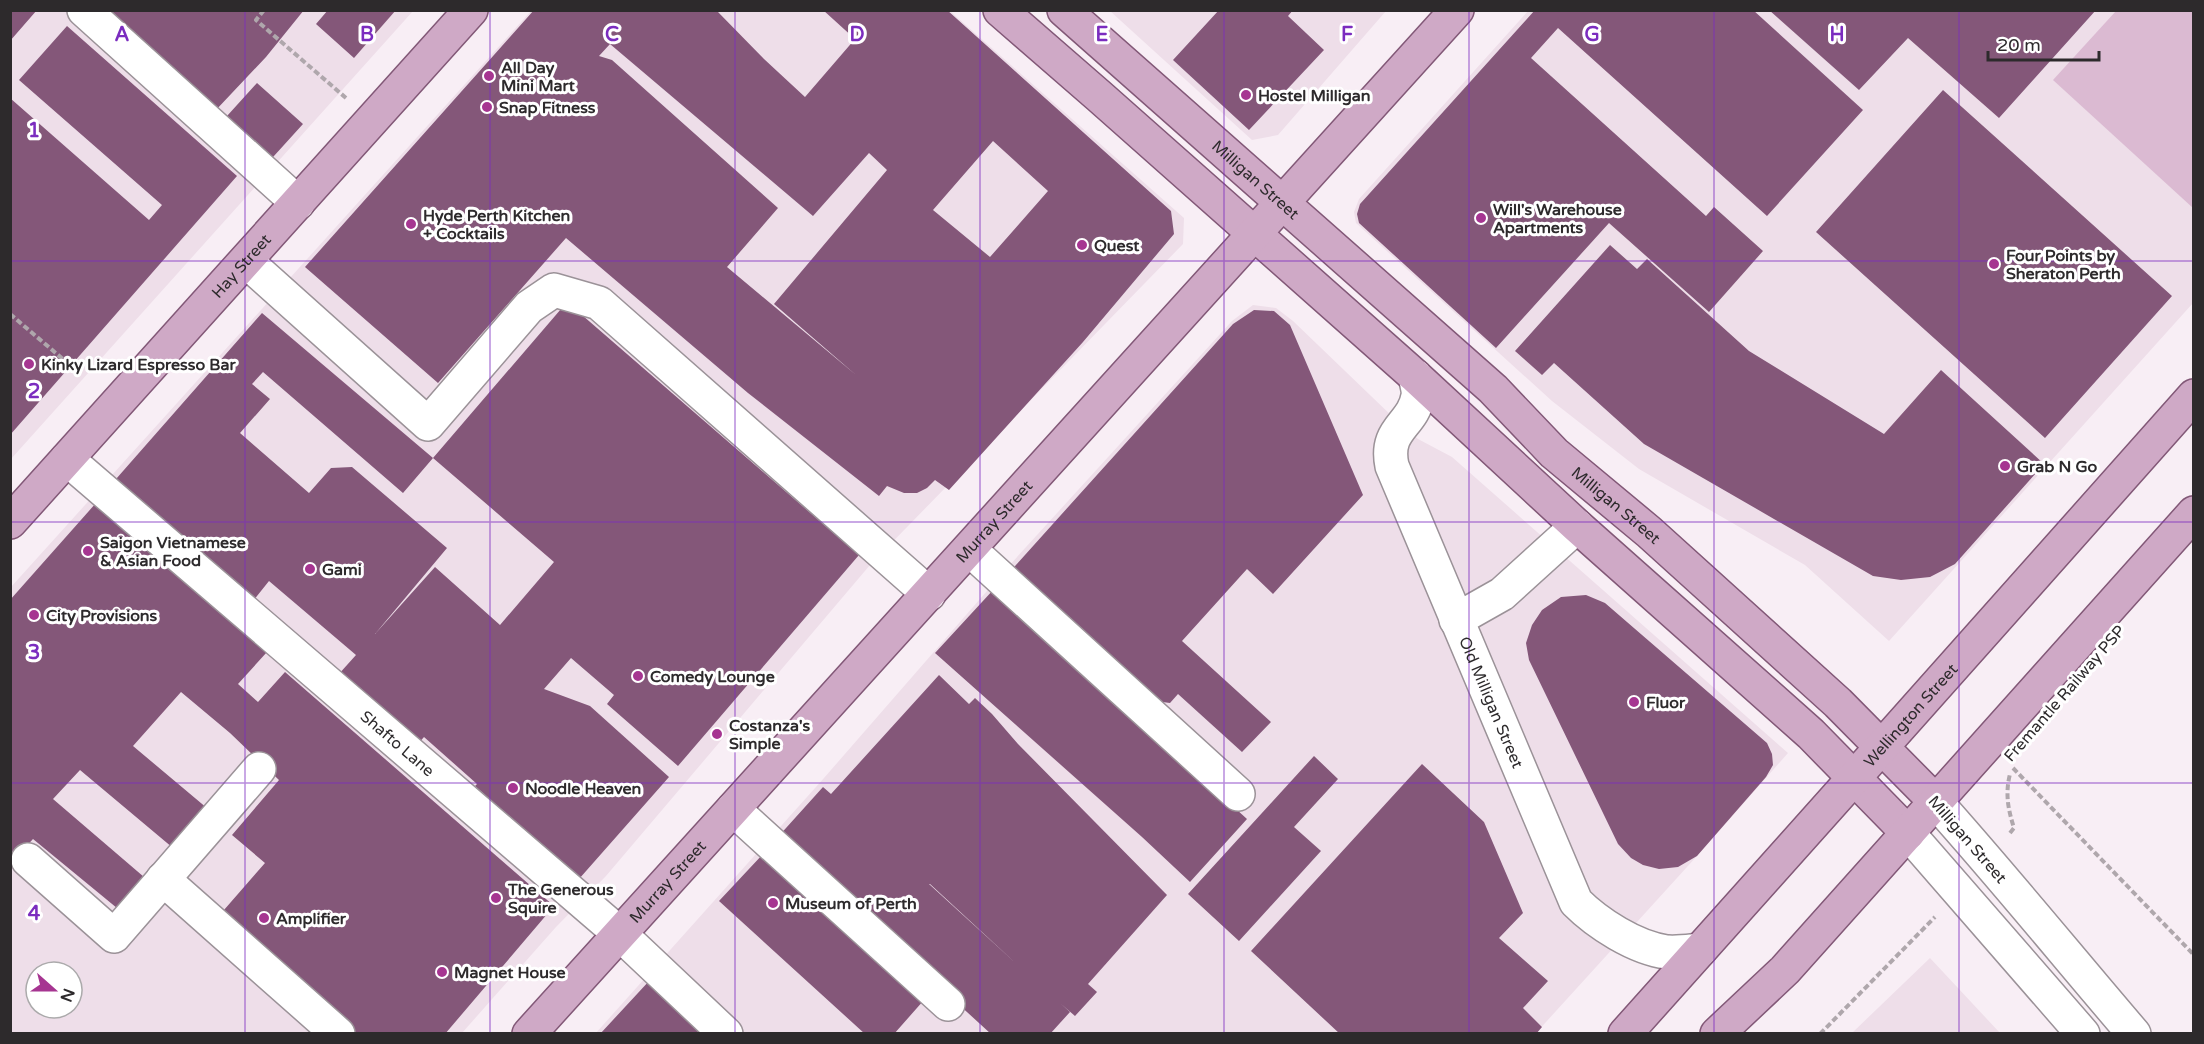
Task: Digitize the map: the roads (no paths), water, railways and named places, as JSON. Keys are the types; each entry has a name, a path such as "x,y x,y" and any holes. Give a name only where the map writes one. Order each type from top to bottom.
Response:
{"main road":[{"name":"Hay Street","path":"10,522 471,10"},
{"path":"1000,10 1415,376 1577,526 1811,734 1908,833"},
{"name":"Milligan Street","path":"1064,10 1493,389 1554,453 1649,532 1838,703 1936,802"},
{"name":"Murray Street","path":"530,1034 1457,10"},
{"name":"Wellington Street","path":"1625,1034 2193,396"},
{"path":"1718,1034 1785,970 2193,513"}],"street":[{"path":"84,10 298,203"},
{"path":"246,261 428,424 529,307 554,290 599,303 930,594"},
{"name":"Old Milligan Street","path":"1415,376 1418,394 1413,409 1393,436 1389,453 1392,466 1576,902 1590,916 1647,946 1667,952 1700,950"},
{"name":"Shafto Lane","path":"67,459 620,934 726,1034"},
{"path":"1456,620 1502,594 1577,526"},
{"path":"969,549 1238,794"},
{"path":"28,860 114,936 259,769"},
{"name":"Milligan Street","path":"1936,802 1988,859 2134,1034"},
{"path":"733,809 948,1004"},
{"path":"1908,833 2083,1034"},
{"path":"163,879 338,1034"}],"place":[{"name":"All Day Mini Mart","path":"489,76"},
{"name":"Hostel Milligan","path":"1246,95"},
{"name":"Snap Fitness","path":"487,107"},
{"name":"Will's Warehouse Apartments","path":"1481,218"},
{"name":"Hyde Perth Kitchen + Cocktails","path":"411,224"},
{"name":"Quest","path":"1082,245"},
{"name":"Four Points by Sheraton Perth","path":"1994,264"},
{"name":"Kinky Lizard Espresso Bar","path":"29,364"},
{"name":"Grab N Go","path":"2005,466"},
{"name":"Saigon Vietnamese & Asian Food","path":"88,551"},
{"name":"Gami","path":"310,569"},
{"name":"City Provisions","path":"34,615"},
{"name":"Comedy Lounge","path":"638,676"},
{"name":"Fluor","path":"1634,702"},
{"name":"Costanza's Simple","path":"717,734"},
{"name":"Noodle Heaven","path":"513,788"},
{"name":"The Generous Squire","path":"496,898"},
{"name":"Museum of Perth","path":"773,903"},
{"name":"Amplifier","path":"264,918"},
{"name":"Magnet House","path":"442,972"}]}
